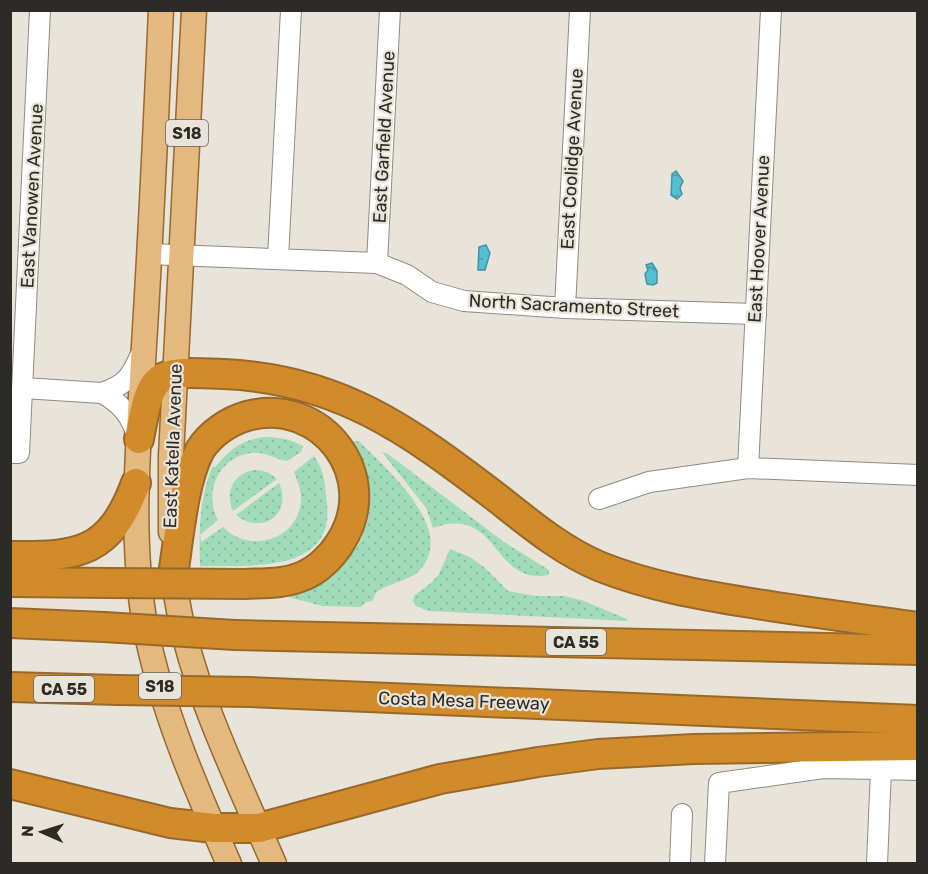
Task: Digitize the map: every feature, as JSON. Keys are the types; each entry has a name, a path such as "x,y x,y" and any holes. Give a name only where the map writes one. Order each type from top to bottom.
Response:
{"highway":[{"path":"139,440 148,397 159,378 174,373 267,377 326,392 355,403 386,419 424,444 564,548 600,567 639,581 708,596 918,627"},
{"path":"10,582 244,584 281,582 305,576 333,554 351,523 355,488 348,462 339,447 318,429 275,412 240,418 225,426 207,440 192,471 173,575"},
{"path":"10,556 61,554 82,550 99,541 121,518 136,483"},
{"name":"CA 55","path":"10,623 235,635 918,650"},
{"name":"Costa Mesa Freeway","path":"10,687 250,692 918,720"},
{"path":"10,784 170,823 213,828 259,828 440,779 578,756 694,749 918,746"}],"main road":[{"name":"East Katella Avenue","path":"161,10 136,483 137,564 152,657 174,730 229,864"},
{"name":"East Katella Avenue","path":"194,10 174,373 170,498 173,575 196,674 223,748 274,864"}],"street":[{"name":"East Vanowen Avenue","path":"15,453 22,388 40,10"},
{"path":"278,258 291,10"},
{"name":"East Garfield Avenue","path":"377,263 390,10"},
{"name":"East Coolidge Avenue","path":"565,308 580,10"},
{"name":"East Hoover Avenue","path":"748,468 771,10"},
{"name":"North Sacramento Street","path":"149,254 377,263 407,275 432,292 464,301 565,308 756,314"},
{"path":"22,388 102,393 120,386 130,377 144,344"},
{"path":"102,393 124,409 134,424 139,440"},
{"path":"599,499 649,482 748,468 918,475"},
{"path":"715,864 719,783 823,768 918,770"},
{"path":"877,864 881,769"},
{"path":"680,864 682,814"}],"green space":[{"path":"263,437 284,439 303,446 301,452 287,461 265,454 251,453 230,461 217,478 213,488 212,498 218,520 200,535 204,492 212,467 215,467 236,447"},
{"path":"359,441 401,484 425,520 430,538 429,556 418,572 379,591 372,601 366,602 361,607 322,606 288,597 332,577 360,542 368,519 369,493 364,467 349,442"},
{"path":"382,452 388,454 504,542 549,570 549,575 530,575 516,569 504,559 484,535 471,527 455,524 433,528 426,508"},
{"path":"314,456 322,473 327,504 326,527 317,544 302,555 283,561 240,566 200,566 200,536 201,542 223,527 234,536 247,540 261,541 285,532 294,522 299,510 301,495 294,472"},
{"path":"252,470 266,472 277,479 233,511 230,497 232,486 239,476"},
{"path":"279,483 282,504 272,518 256,523 246,521 236,515"},
{"path":"450,549 470,557 485,568 508,591 536,596 565,596 584,601 628,621 428,611 416,606 413,602 414,596 439,574"}],"water":[{"path":"676,171 683,181 680,188 682,194 677,199 671,195 672,174"},
{"path":"486,245 490,253 485,270 478,270 479,247"},
{"path":"652,263 657,271 657,283 653,285 647,284 645,274 648,270 646,265"}]}
